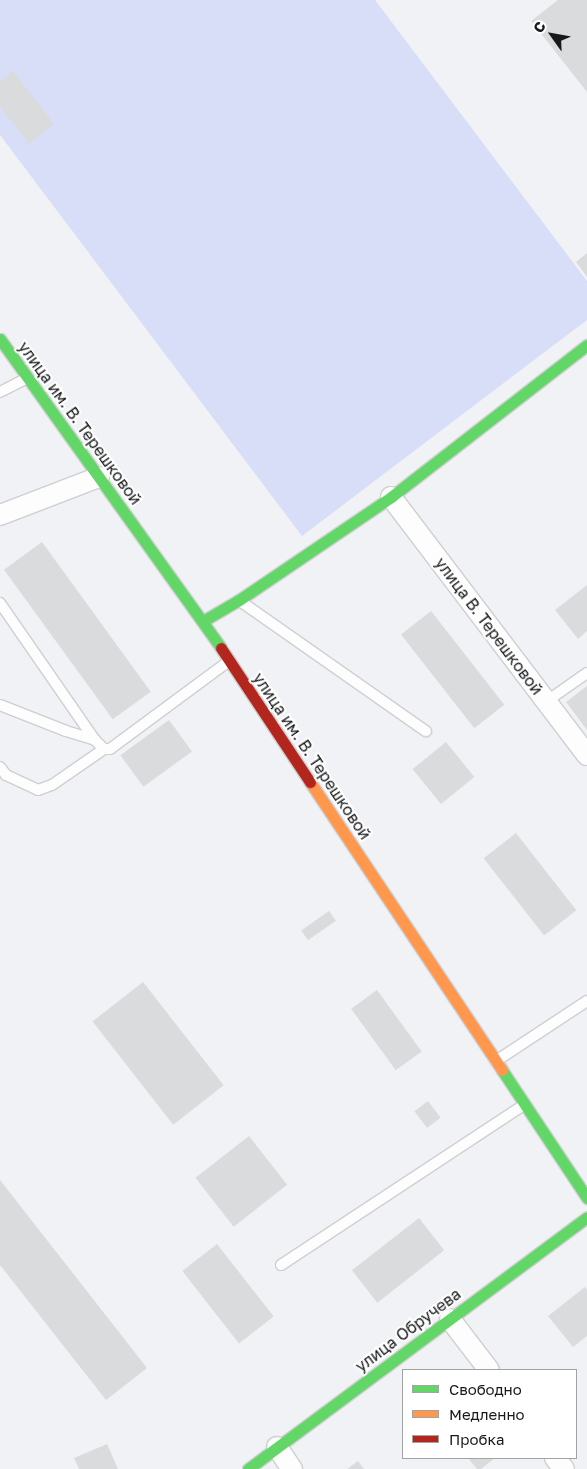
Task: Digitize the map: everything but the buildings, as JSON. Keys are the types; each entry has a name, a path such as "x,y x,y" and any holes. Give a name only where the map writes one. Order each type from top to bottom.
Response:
{"street":[{"name":"улица им. В. Терешковой","path":"0,338 203,621 587,1198"},
{"path":"203,621 239,600 391,497 587,345"},
{"path":"0,514 99,477"},
{"name":"улица В. Терешковой","path":"391,497 587,755"},
{"name":"улица Обручева","path":"248,1469 587,1217"},
{"path":"450,1319 487,1369"},
{"path":"277,1447 292,1469"},
{"path":"556,1459 564,1469"}],"lane":[{"path":"0,392 28,378"},
{"path":"239,600 426,731"},
{"path":"0,603 95,740 104,749"},
{"path":"0,767 6,775 38,790 52,785 104,749 110,749 229,661"},
{"path":"547,701 587,673"},
{"path":"0,705 66,731 95,740"},
{"path":"496,1062 587,1001"},
{"path":"281,1266 461,1149 525,1104"}],"shaded area":[{"path":"0,0 375,0 587,281 587,320 302,536 0,135"}],"traffic: fast":[{"path":"0,339 221,648"},
{"path":"203,621 239,600 391,497 587,345"},
{"path":"502,1070 587,1198"},
{"path":"248,1469 587,1217"}],"traffic: slow":[{"path":"310,782 502,1070"}],"traffic: jam":[{"path":"221,648 310,782"}]}
